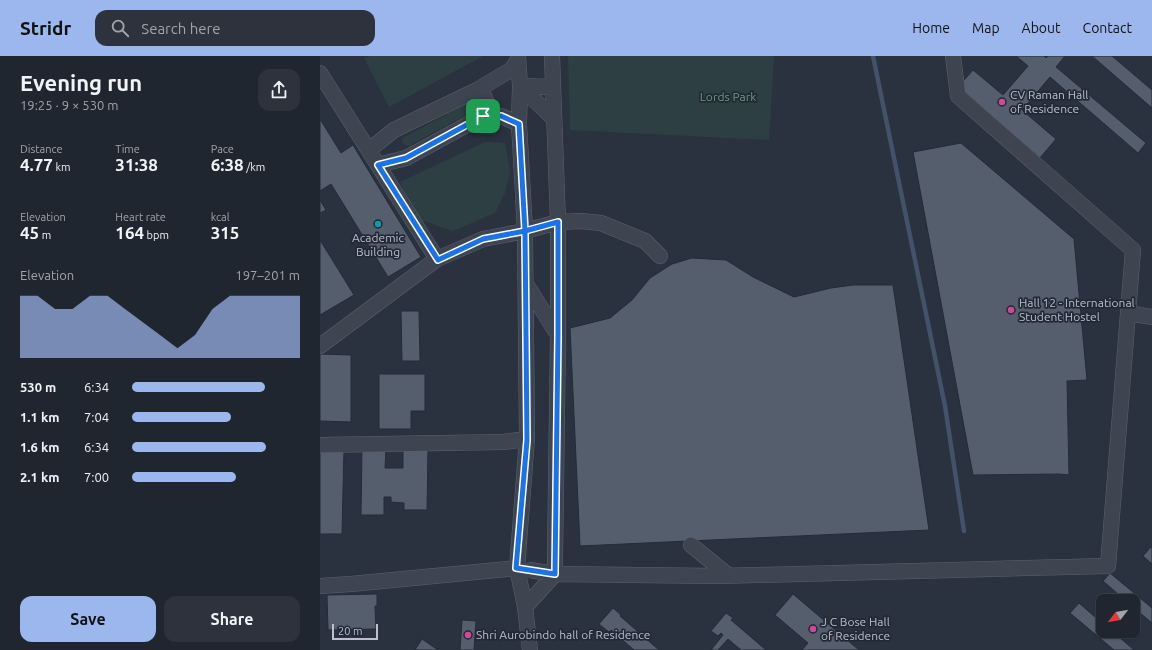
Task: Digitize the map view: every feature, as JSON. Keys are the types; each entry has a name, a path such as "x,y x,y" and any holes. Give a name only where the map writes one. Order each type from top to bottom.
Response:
{"street":[{"path":"525,607 555,574 558,222 552,56"},
{"path":"320,586 516,568 555,574 728,576 1108,566 1133,250 958,96 953,56"},
{"path":"518,58 520,86 519,124 525,231 527,440 516,568 525,607 530,650"},
{"path":"369,150 394,130 477,90 512,69 518,58"},
{"path":"320,73 438,260"},
{"path":"520,86 553,86"},
{"path":"520,86 554,119"},
{"path":"477,90 484,96 488,105 483,116"},
{"path":"378,165 406,158 483,116 501,116 519,124"},
{"path":"320,346 438,260 483,239 525,231 558,222 601,223 645,241 660,256"},
{"path":"526,283 558,336"},
{"path":"1128,313 1152,317"},
{"path":"320,445 496,442 527,440"},
{"path":"691,545 728,576"}],"green space":[{"path":"371,56 483,56 389,107 364,58"},
{"name":"Lords Park","path":"568,56 774,56 769,140 570,130"},
{"path":"471,101 476,102 478,109 412,144 406,146 402,142 403,138"},
{"path":"485,142 505,143 510,171 505,193 495,213 453,231 418,219 400,182"}],"building":[{"name":"CV Raman Hall of Residence","path":"1016,56 1044,56 1046,58 1048,56 1065,56 1056,67 1146,143 1138,153 1050,77 1022,110 1056,139 1040,158 958,87 973,70 1003,95 1028,66"},
{"name":"CV Raman Hall of Residence","path":"1092,56 1112,56 1152,90 1152,108"},
{"name":"Academic Building","path":"320,119 341,153 353,145 421,257 388,277 331,184 320,191"},
{"name":"Hall 12 - International Student Hostel","path":"961,143 1074,239 1087,380 1067,381 1069,475 973,475 913,152"},
{"name":"Academic Building","path":"320,200 326,210 320,213"},
{"name":"Academic Building","path":"320,240 354,295 320,315"},
{"path":"692,258 726,260 753,277 794,297 831,288 853,285 893,285 929,530 580,546 570,328 610,318 632,300 650,278 672,264"},
{"path":"401,311 419,311 420,361 402,361"},
{"path":"320,354 351,355 351,422 320,421"},
{"path":"379,374 425,374 425,411 411,411 411,429 379,429"},
{"path":"320,447 344,448 342,534 320,534"},
{"path":"362,448 386,449 385,468 403,468 403,449 428,450 427,510 404,510 404,503 391,502 391,497 384,497 384,515 361,515"},
{"path":"1151,547 1152,548 1152,564 1143,556"},
{"path":"1110,573 1135,594 1118,594 1103,581"},
{"path":"377,594 377,606 375,606 376,629 328,630 327,595"},
{"name":"J C Bose Hall of Residence","path":"793,594 859,650 802,650 808,643 775,615"},
{"path":"1140,598 1152,608 1152,623 1140,613"},
{"path":"1079,603 1096,618 1096,635 1070,613"},
{"path":"613,608 659,650 634,650 611,630 609,632 599,624"},
{"path":"726,613 733,618 731,620 766,650 741,650 728,639 718,650 711,650 723,635 721,633 718,636 711,631"},
{"name":"Shri Aurobindo hall of Residence","path":"462,620 476,621 474,650 460,650"},
{"path":"1100,638 1120,638 1134,650 1114,650"},
{"path":"422,639 438,650 415,650"}],"waterway":[{"path":"873,56 945,406 964,531"}],"place":[{"name":"CV Raman Hall of Residence","path":"1002,102"},
{"name":"Academic Building","path":"378,224"},
{"name":"Hall 12 - International Student Hostel","path":"1011,310"},
{"name":"J C Bose Hall of Residence","path":"813,629"},
{"name":"Shri Aurobindo hall of Residence","path":"468,635"}],"route":[{"path":"483,116 406,158 378,165 438,260 483,239 525,231 558,222 555,574 516,568 527,440 525,231 519,124 501,116 483,116"}]}
